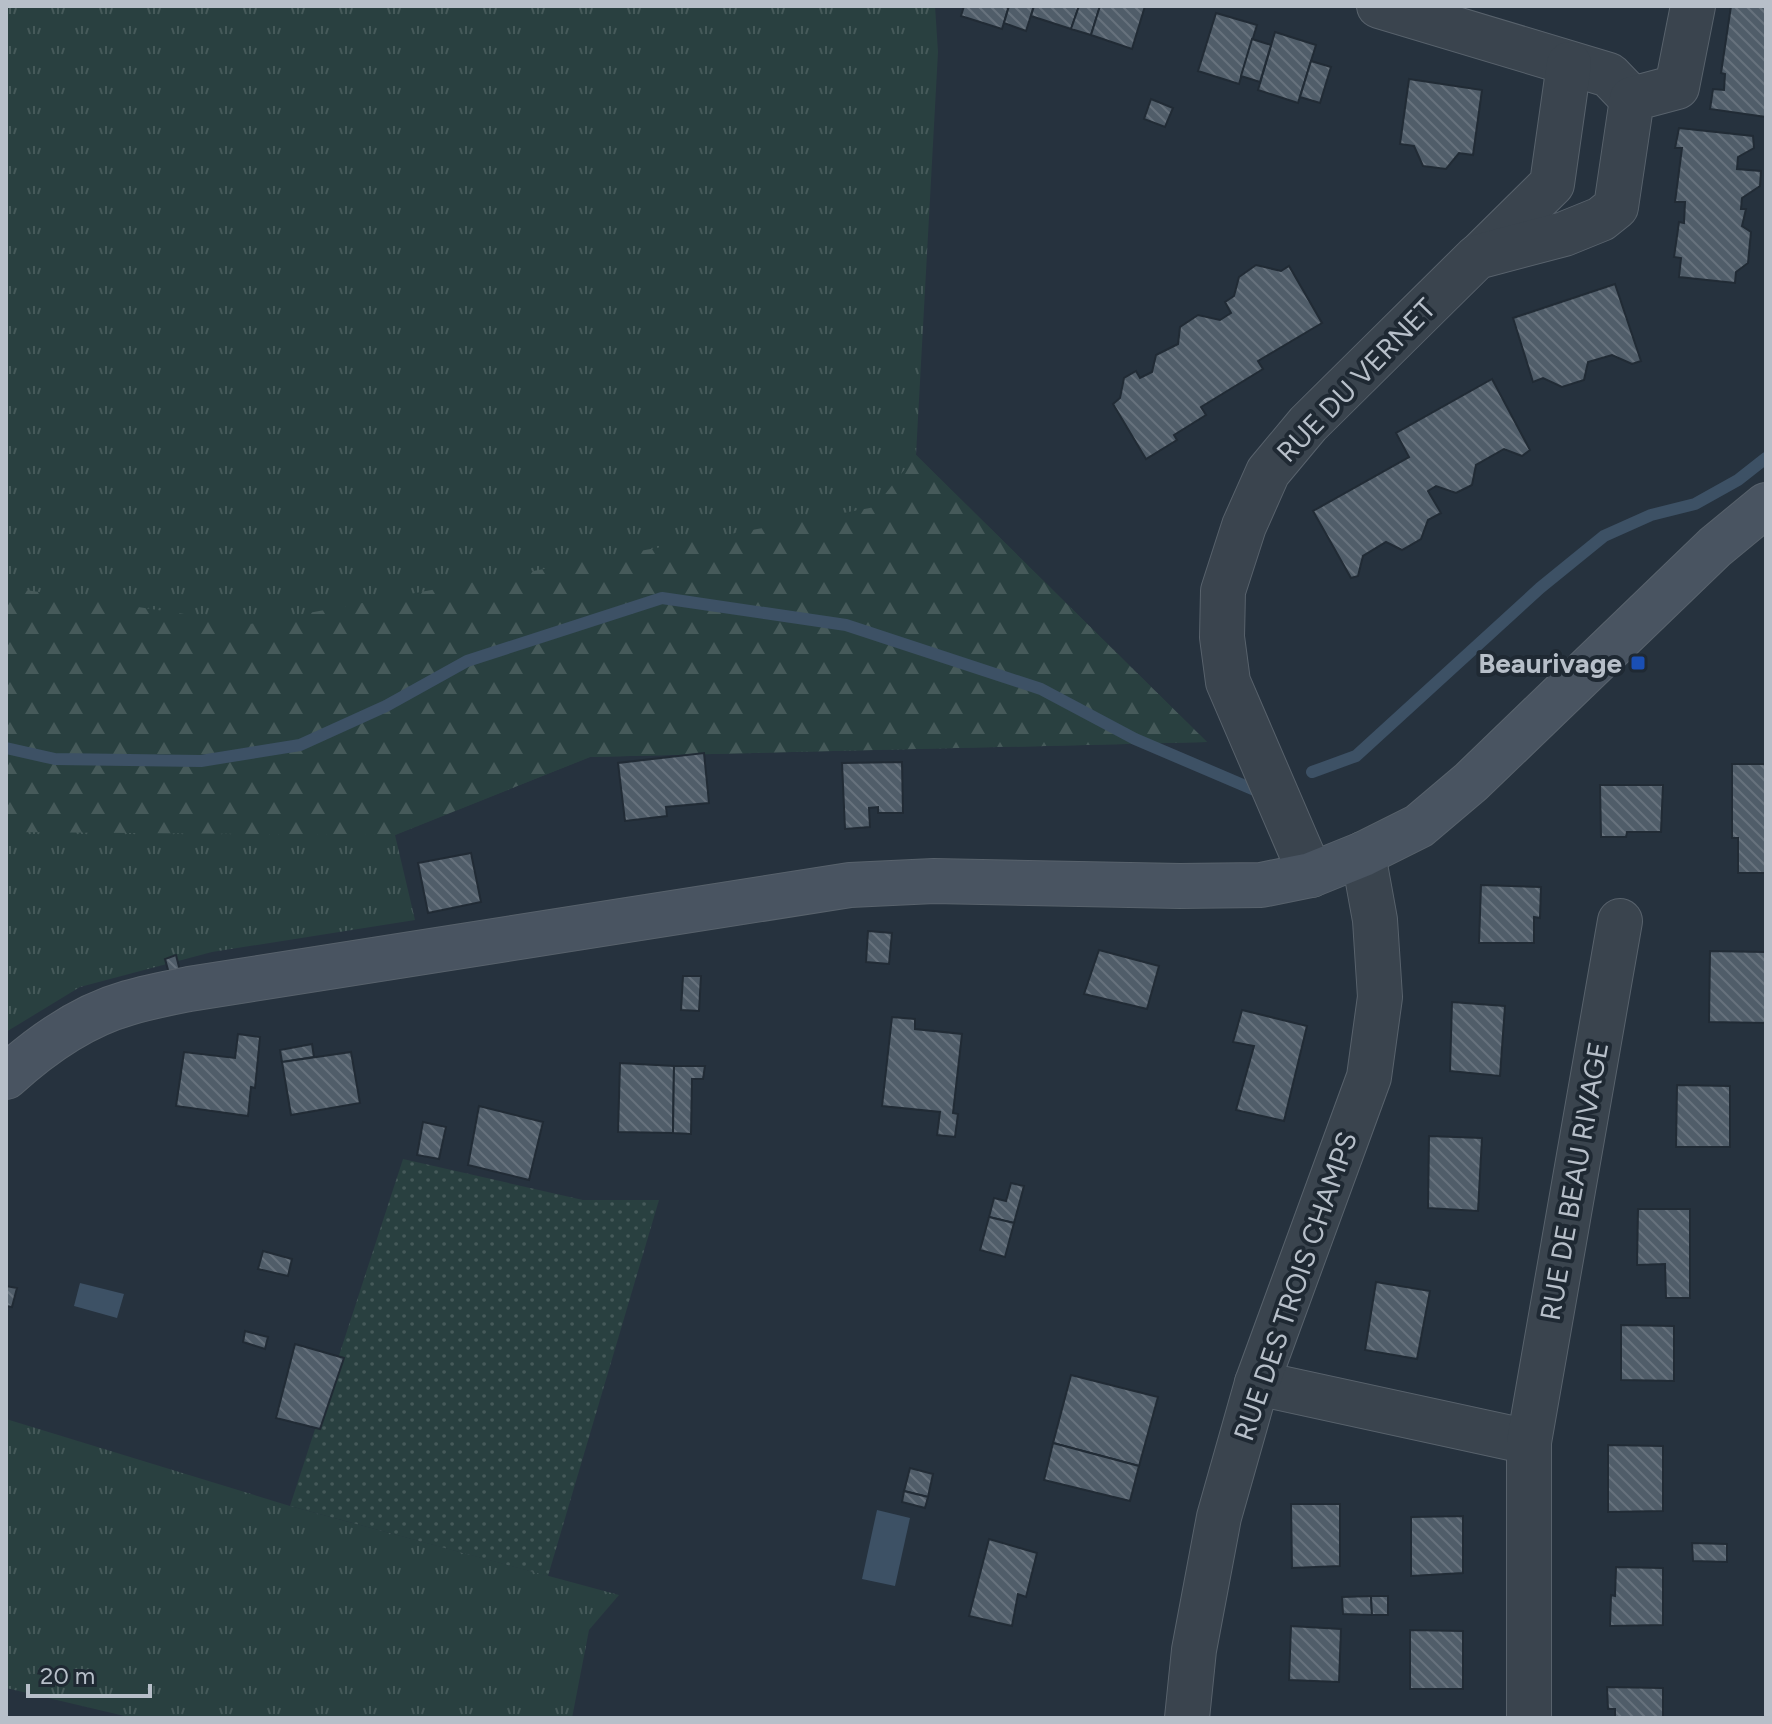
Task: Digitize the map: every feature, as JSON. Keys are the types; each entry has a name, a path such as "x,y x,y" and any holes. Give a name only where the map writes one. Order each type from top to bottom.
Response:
{"street":[{"path":"1379,6 1609,75 1632,99 1677,87 1693,6"},
{"name":"RUE DU VERNET","path":"1311,875 1228,682 1222,637 1223,591 1244,526 1268,472 1308,424 1552,184 1569,64"},
{"name":"RUE DU VERNET","path":"1477,257 1564,234 1601,219 1616,207 1632,99"},
{"path":"6,1077 29,1056 71,1027 126,1004 177,992 850,885 934,881 1261,885 1311,875 1419,826 1471,782 1715,547 1766,505"},
{"name":"RUE DES TROIS CHAMPS","path":"1187,1718 1194,1650 1219,1517 1257,1383 1369,1077 1380,997 1375,920 1363,854"},
{"name":"RUE DE BEAU RIVAGE","path":"1529,1718 1529,1442 1620,921"},
{"path":"1257,1383 1529,1442"}],"green space":[{"path":"6,6 935,6 938,52 916,455 1207,742 590,757 395,835 415,920 212,952 80,987 6,1032"},
{"path":"916,455 1207,742 590,757 395,835 6,832 6,587 250,624 875,507"},
{"path":"403,1159 583,1200 659,1200 548,1576 290,1506"},
{"path":"6,1419 290,1506 619,1595 589,1630 572,1718 133,1718 6,1688"}],"water":[{"path":"80,1283 124,1294 117,1318 74,1306"},
{"path":"877,1510 910,1518 895,1586 862,1579"}],"building":[{"path":"964,6 1009,6 1002,29 961,16"},
{"path":"1009,6 1034,6 1026,31 1004,23"},
{"path":"1034,6 1079,6 1071,29 1031,16"},
{"path":"1079,6 1100,6 1091,35 1071,29"},
{"path":"1100,6 1145,6 1132,49 1091,35"},
{"path":"1731,6 1766,6 1766,117 1710,109 1713,89 1724,90 1725,74 1721,73"},
{"path":"1216,13 1257,25 1239,84 1198,71"},
{"path":"1275,32 1316,45 1298,103 1258,90"},
{"path":"1252,39 1271,45 1260,82 1241,76"},
{"path":"1311,61 1331,67 1320,103 1300,97"},
{"path":"1409,79 1482,90 1473,155 1459,153 1446,169 1423,166 1414,146 1400,144"},
{"path":"1151,99 1173,108 1165,127 1144,119"},
{"path":"1679,128 1753,136 1754,148 1738,157 1737,169 1761,171 1760,186 1742,198 1741,209 1746,209 1742,226 1751,232 1748,263 1736,272 1735,283 1679,277 1681,258 1674,257 1679,222 1684,223 1685,202 1675,202 1682,148 1675,148"},
{"path":"1256,265 1281,271 1289,266 1322,323 1258,361 1263,369 1201,407 1206,415 1174,435 1177,440 1146,459 1113,404 1120,398 1124,378 1136,371 1140,378 1152,372 1156,355 1178,344 1180,327 1198,315 1220,320 1231,313 1225,302 1234,296 1239,277"},
{"path":"1615,284 1641,361 1632,364 1612,355 1588,362 1584,380 1562,387 1543,378 1533,382 1513,318"},
{"path":"1492,379 1530,450 1522,456 1504,449 1476,465 1472,485 1456,493 1436,486 1428,491 1441,513 1428,520 1421,539 1402,550 1386,542 1363,556 1358,576 1351,578 1313,511 1409,457 1396,433"},
{"path":"704,753 709,803 666,807 667,816 625,821 618,763"},
{"path":"902,762 903,813 878,813 878,807 869,808 870,827 845,829 842,763"},
{"path":"1732,764 1766,764 1766,873 1738,873 1738,838 1732,838"},
{"path":"1600,785 1663,785 1661,832 1627,832 1626,837 1601,837"},
{"path":"471,853 481,902 428,913 418,863"},
{"path":"1481,885 1541,887 1540,918 1534,917 1534,943 1479,943"},
{"path":"868,931 892,933 889,964 866,962"},
{"path":"1099,950 1159,966 1147,1009 1084,994"},
{"path":"1710,951 1766,952 1766,1023 1709,1022"},
{"path":"176,955 181,975 170,977 165,959"},
{"path":"683,976 701,976 699,1011 681,1010"},
{"path":"1452,1002 1505,1006 1500,1076 1450,1071"},
{"path":"1242,1010 1307,1026 1284,1121 1236,1110 1254,1046 1233,1042"},
{"path":"892,1017 915,1019 915,1029 962,1034 953,1113 958,1114 955,1137 937,1135 940,1112 882,1106"},
{"path":"238,1034 260,1037 255,1088 251,1087 248,1116 176,1106 184,1052 235,1058"},
{"path":"312,1044 314,1057 282,1062 280,1050"},
{"path":"351,1052 360,1103 291,1115 282,1062"},
{"path":"620,1063 674,1066 673,1133 618,1132"},
{"path":"674,1066 705,1066 703,1079 692,1079 691,1134 673,1133"},
{"path":"1677,1085 1730,1086 1730,1147 1676,1147"},
{"path":"479,1106 543,1122 529,1180 468,1165"},
{"path":"423,1122 446,1127 439,1159 417,1155"},
{"path":"1429,1136 1482,1138 1478,1211 1428,1208"},
{"path":"1011,1183 1024,1186 1014,1223 989,1217 994,1198 1006,1201"},
{"path":"1638,1209 1690,1209 1690,1298 1666,1298 1665,1264 1637,1265"},
{"path":"989,1217 1014,1223 1005,1257 980,1250"},
{"path":"263,1251 292,1259 288,1276 258,1269"},
{"path":"1376,1282 1430,1291 1417,1359 1365,1350"},
{"path":"6,1286 17,1288 12,1307 6,1306"},
{"path":"1621,1325 1674,1326 1674,1381 1621,1380"},
{"path":"245,1331 268,1337 265,1349 243,1342"},
{"path":"295,1344 344,1358 320,1429 276,1418"},
{"path":"1071,1375 1158,1397 1139,1466 1053,1443"},
{"path":"1053,1443 1139,1466 1130,1501 1044,1480"},
{"path":"1608,1445 1663,1446 1663,1511 1608,1512"},
{"path":"910,1468 933,1474 928,1497 904,1491"},
{"path":"904,1491 928,1497 925,1508 902,1502"},
{"path":"1291,1504 1340,1504 1340,1566 1292,1568"},
{"path":"1463,1516 1463,1573 1411,1576 1411,1517"},
{"path":"989,1539 1037,1553 1026,1597 1018,1594 1012,1626 969,1616"},
{"path":"1692,1543 1727,1544 1727,1562 1693,1561"},
{"path":"1616,1567 1663,1568 1663,1625 1610,1626"},
{"path":"1371,1596 1372,1615 1343,1614 1342,1597"},
{"path":"1371,1596 1388,1596 1388,1615 1372,1615"},
{"path":"1291,1626 1341,1629 1339,1682 1289,1680"},
{"path":"1410,1630 1463,1631 1463,1689 1410,1689"},
{"path":"1607,1687 1663,1688 1663,1718 1615,1718 1615,1709 1608,1709"}],"waterway":[{"path":"1312,772 1356,756 1540,588 1604,536 1651,515 1695,504 1738,480 1766,458"},
{"path":"6,748 55,759 201,761 300,745 386,706 467,661 662,598 846,625 1041,689 1135,739 1257,791"}],"place":[{"name":"Beaurivage","path":"1638,663"}]}
